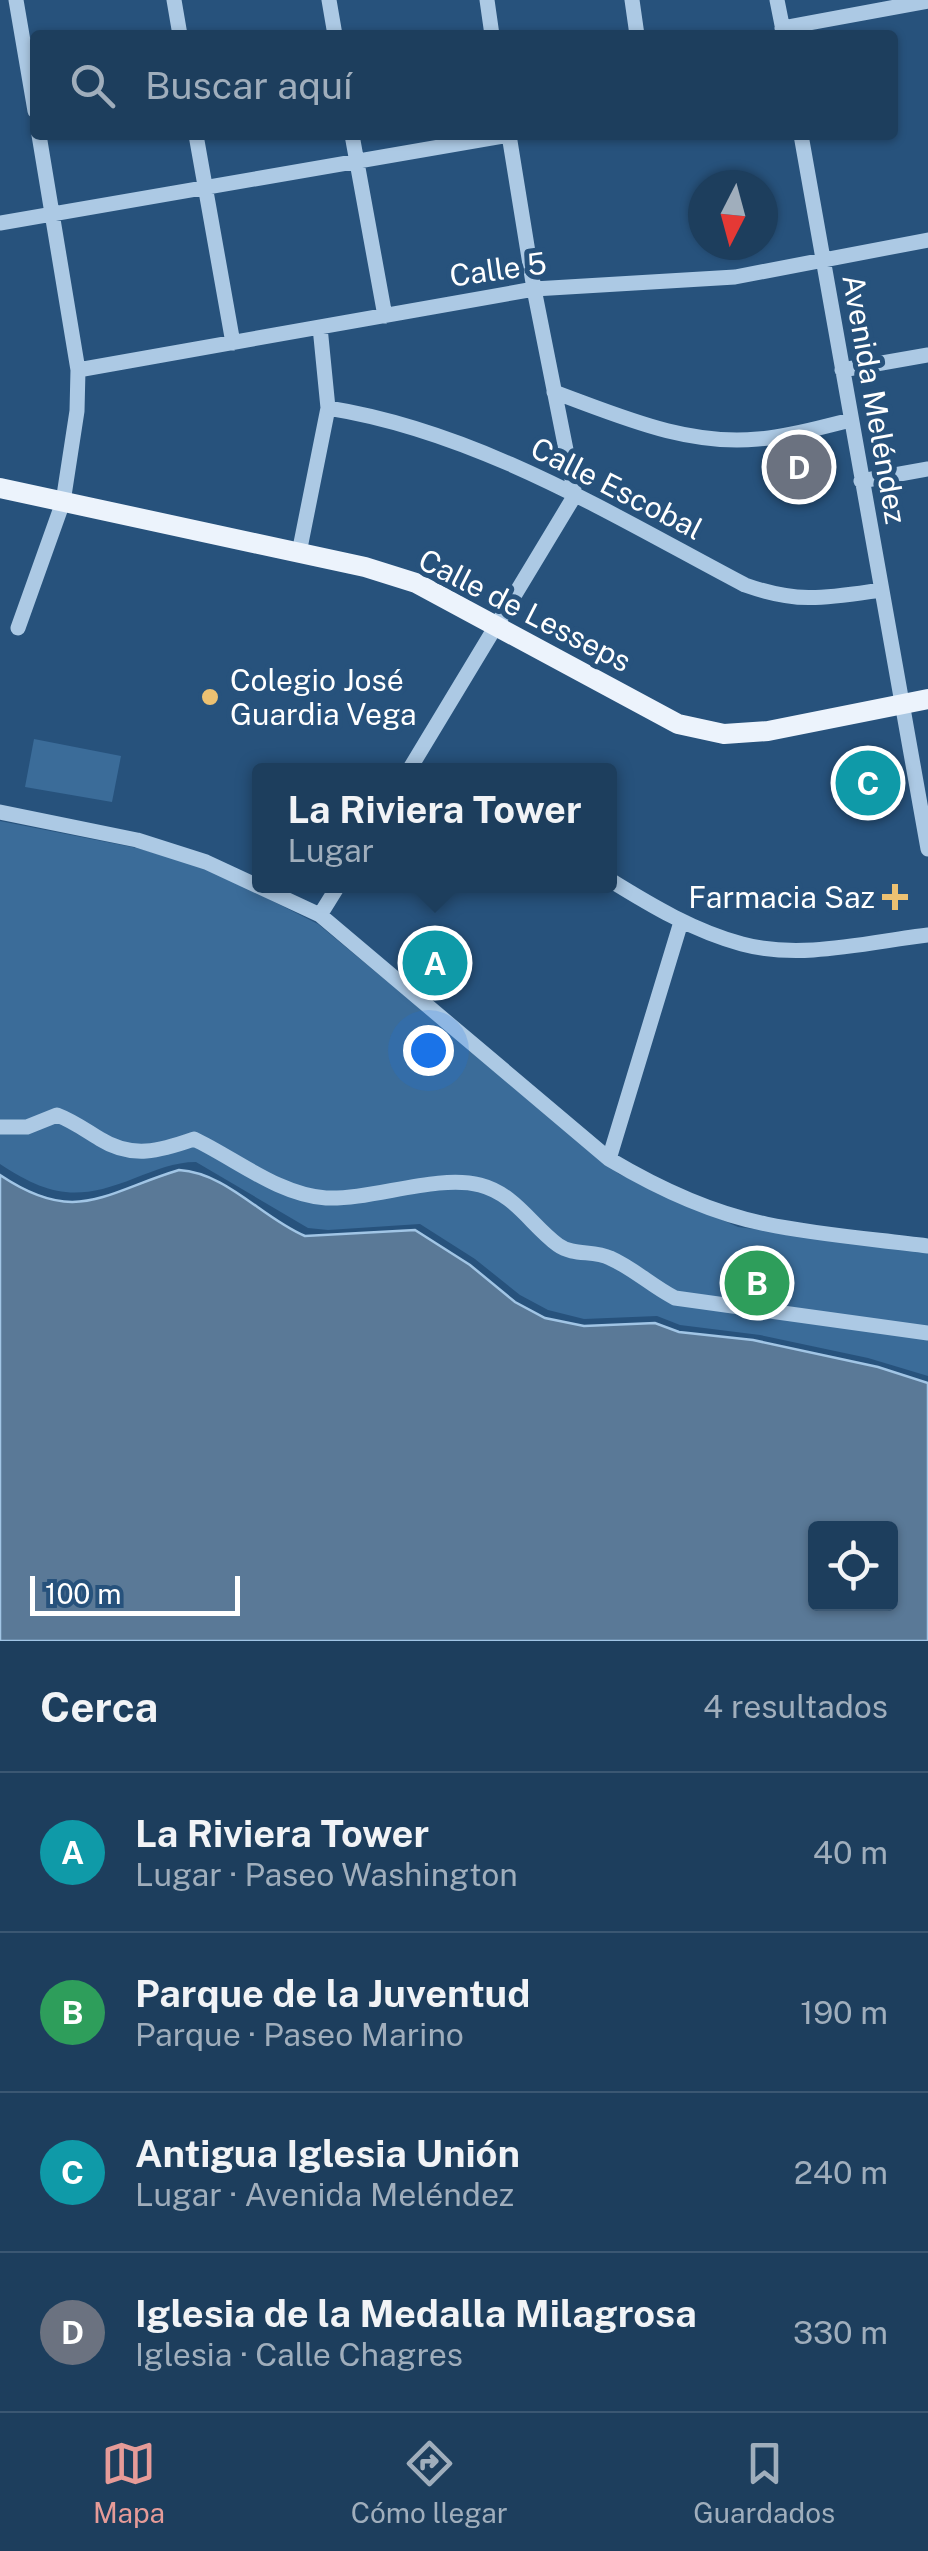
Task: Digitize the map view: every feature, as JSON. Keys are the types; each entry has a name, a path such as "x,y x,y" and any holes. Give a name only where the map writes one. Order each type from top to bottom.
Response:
{"main road":[{"name":"Calle de Lesseps","path":"0,488 416,582 678,724 724,734 768,731 928,699"}],"street":[{"path":"16,0 30,82"},
{"path":"174,0 179,30"},
{"path":"329,0 334,30"},
{"path":"487,0 491,30"},
{"path":"632,0 636,30"},
{"path":"778,0 783,30"},
{"path":"793,30 928,2"},
{"path":"18,628 63,502 77,411 78,370 40,140"},
{"path":"197,140 233,343"},
{"path":"353,140 385,316"},
{"path":"0,223 480,140"},
{"path":"414,763 575,495 534,289 510,140"},
{"name":"Avenida Meléndez","path":"802,140 928,849"},
{"name":"Calle 5","path":"78,370 534,289 736,277 928,240"},
{"path":"299,553 328,408 320,327"},
{"path":"842,370 928,355"},
{"path":"554,392 644,426 724,440 761,439 851,420"},
{"name":"Calle Escobal","path":"328,408 366,414 445,438 519,468 745,585 781,598 818,599 881,590"},
{"path":"861,481 928,469"},
{"path":"0,812 137,840 206,862 252,883"},
{"path":"617,884 681,922 745,945 802,950 928,935"},
{"path":"273,893 320,915 609,1159 646,1181 731,1215 806,1230 928,1246"},
{"path":"320,915 334,893"},
{"path":"609,1159 681,922"},
{"path":"0,1127 27,1127 57,1115 75,1121 125,1152 159,1152 194,1139 298,1193 328,1198 478,1184 502,1194 558,1245 609,1257 675,1298 928,1333"}],"shaded area":[{"path":"34,739 121,756 112,802 25,787"},
{"path":"0,821 137,848 207,868 318,924 619,1174 738,1227 928,1250 928,1376 868,1358 760,1335 680,1325 657,1316 584,1319 548,1310 520,1295 475,1259 420,1224 308,1228 196,1162 80,1192 50,1189 0,1164"},
{"path":"179,1170 196,1173 229,1187 305,1236 415,1230 470,1265 515,1302 545,1318 584,1326 655,1323 679,1332 753,1340 878,1367 928,1383 928,1641 0,1641 0,1175 49,1199 70,1202 109,1195"}],"place":[{"name":"Iglesia de la Medalla Milagrosa","path":"799,467"},
{"name":"Colegio José Guardia Vega","path":"210,697"},
{"name":"Antigua Iglesia Unión","path":"868,783"},
{"name":"Farmacia Saz","path":"895,897"},
{"name":"La Riviera Tower","path":"435,963"},
{"name":"Parque de la Juventud","path":"757,1283"}]}
